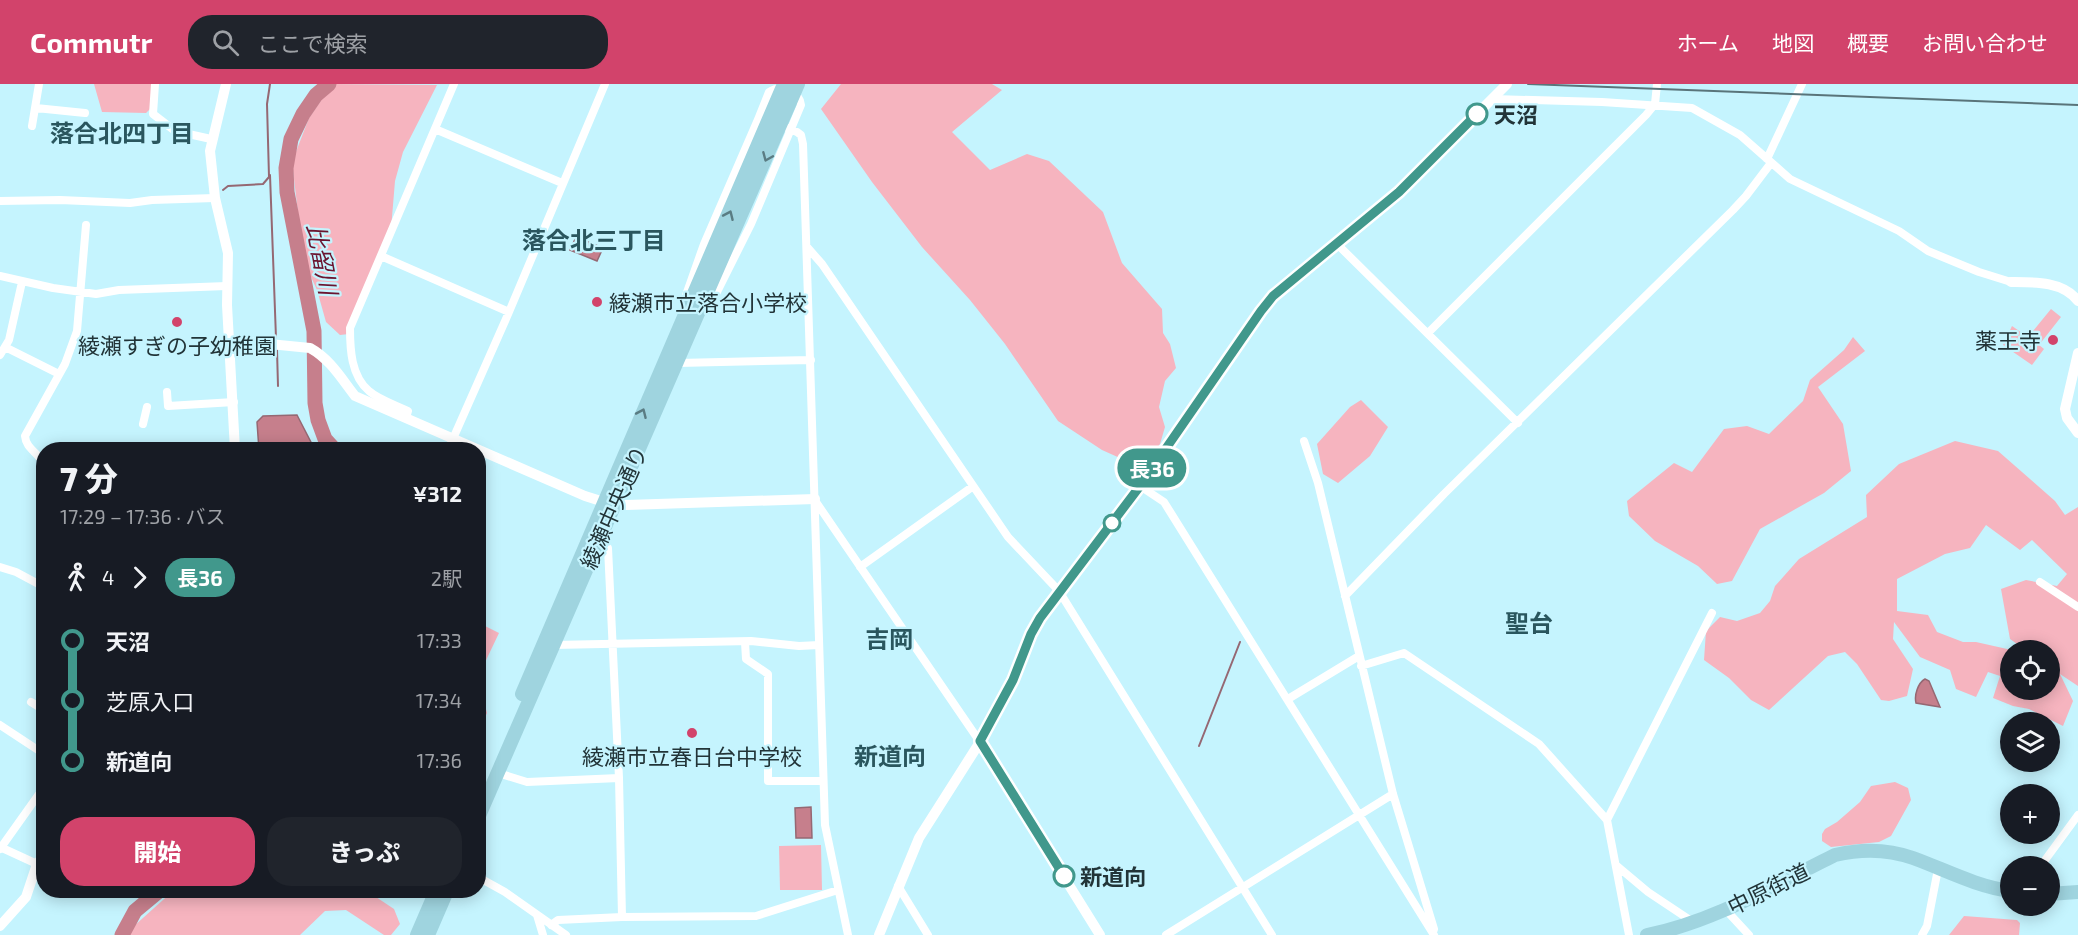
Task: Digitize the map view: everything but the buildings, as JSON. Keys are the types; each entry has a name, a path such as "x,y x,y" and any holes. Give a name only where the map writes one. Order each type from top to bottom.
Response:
{"main road":[{"path":"745,195 784,84"},
{"path":"745,195 798,84"},
{"name":"綾瀬中央通り","path":"486,777 745,195"},
{"name":"綾瀬中央通り","path":"486,800 598,542 609,503 678,363 691,315"},
{"name":"中原街道","path":"1647,935 1694,922 1725,909 1821,861 1852,856 1892,858 1938,869 1972,883 2000,889"},
{"path":"2060,893 2078,892"},
{"path":"417,935 433,898"},
{"path":"428,935 444,898"}],"street":[{"path":"32,126 39,84"},
{"path":"155,84 153,114 175,131 211,139"},
{"path":"226,84 211,139 210,159 215,198 227,244 235,442"},
{"path":"406,418 408,411 369,391 355,372 351,351 351,323 454,84"},
{"path":"451,442 605,84"},
{"path":"879,935 919,838 980,741 1013,680 1031,634 1059,591 1140,486 1261,311 1273,296 1399,192 1507,84"},
{"path":"1428,333 1655,105 1657,84"},
{"path":"1345,596 1444,494 1746,196 1769,161 1802,84"},
{"path":"780,87 798,95 801,105 751,224 717,292 691,315 686,296 704,244 759,117 770,92 780,87"},
{"path":"1493,99 1692,108 1740,135 1790,179 1899,231 1928,251 1979,272 2011,282 2057,286 2068,290 2078,301"},
{"path":"36,108 85,113"},
{"path":"759,117 801,135 803,144 825,825 848,935"},
{"path":"435,129 562,183"},
{"path":"0,201 60,200 130,203 215,198"},
{"path":"36,453 28,446 25,436 65,364 76,331 86,225"},
{"path":"1337,244 1518,423"},
{"path":"807,247 822,264 1008,537 1059,591 1272,935"},
{"path":"381,256 509,312"},
{"path":"0,276 22,282 96,294 119,290 227,286"},
{"path":"22,282 9,340 3,351 59,374"},
{"path":"230,340 310,348 320,353 332,364 355,396 462,442"},
{"path":"2078,353 2065,408 2067,418 2078,433"},
{"path":"678,363 811,360"},
{"path":"167,392 168,406 234,402"},
{"path":"143,424 147,407"},
{"path":"1304,441 1317,483 1393,794 1435,935"},
{"path":"486,452 585,496 609,503 815,499"},
{"path":"1140,486 1164,502 1435,935"},
{"path":"860,567 972,487"},
{"path":"815,499 980,741 1100,935"},
{"path":"598,542 608,548 619,778 622,916"},
{"path":"0,567 36,582"},
{"path":"2040,582 2078,607"},
{"path":"1607,820 1712,613"},
{"path":"554,645 745,642 799,646 819,645"},
{"path":"745,642 746,659 768,674 768,781 823,781"},
{"path":"1361,666 1404,653 1539,744 1607,820 1629,935"},
{"path":"1288,699 1359,656"},
{"path":"31,702 36,705"},
{"path":"0,725 36,749"},
{"path":"498,773 527,782 619,778"},
{"path":"1166,935 1393,794"},
{"path":"36,798 0,848 36,859"},
{"path":"2048,856 2078,815"},
{"path":"1617,866 1648,892 1694,922"},
{"path":"1922,935 1927,926 1938,869"},
{"path":"0,926 26,897 36,871"},
{"path":"486,881 566,935"},
{"path":"898,886 928,935"},
{"path":"551,925 558,920 622,916 756,916 838,890"},
{"path":"1725,909 1749,935"},
{"path":"537,915 543,935"}],"shaded area":[{"path":"94,84 151,84 151,108 146,113 102,112"},
{"path":"332,84 437,85 403,152 395,181 391,229 349,334 340,335 326,322 317,290 306,266 292,162 309,118"},
{"path":"841,84 992,84 1002,90 952,132 990,170 1027,154 1049,161 1103,212 1122,263 1162,309 1163,333 1170,344 1176,368 1165,381 1159,407 1165,427 1160,444 1140,467 1102,450 1058,421 1005,344 970,300 922,247 872,182 821,109"},
{"path":"576,237 603,248 597,261 570,250"},
{"path":"2051,309 2061,317 2039,345 2044,349 2032,365 2003,345 2012,326 2028,337"},
{"path":"1853,337 1865,351 1818,387 1843,424 1851,471 1824,493 1760,529 1732,581 1717,584 1698,566 1655,541 1629,516 1627,501 1674,463 1692,472 1724,429 1747,426 1769,434 1803,401 1810,380 1844,350"},
{"path":"1361,400 1388,427 1370,456 1338,483 1323,474 1317,444 1350,407"},
{"path":"297,415 311,442 258,442 257,422 263,416"},
{"path":"1955,441 1998,451 2055,501 2065,515 2078,507 2078,686 2060,674 2060,640 2010,639 2001,589 2026,580 2057,586 2067,574 2032,540 2020,550 1986,525 1970,548 1945,554 1897,579 1897,611 1928,615 1937,632 1963,642 1976,642 2000,647 2000,676 1988,672 1976,697 1956,689 1950,670 1920,657 1894,622 1893,639 1913,669 1907,696 1889,701 1881,700 1857,664 1845,652 1828,656 1769,710 1751,700 1729,678 1704,660 1706,631 1720,617 1737,621 1760,613 1770,601 1775,586 1799,559 1867,517 1866,495 1899,464"},
{"path":"486,626 499,633 486,660"},
{"path":"2060,674 2073,701 2063,726 2060,724 2060,712 2035,712 1993,698 2000,676 2000,700 2060,700"},
{"path":"1925,679 1929,681 1940,707 1916,703 1917,690"},
{"path":"1895,782 1908,788 1911,800 1891,836 1879,842 1831,847 1822,841 1825,829 1860,802 1871,786"},
{"path":"811,807 812,838 796,838 795,808"},
{"path":"821,845 822,890 780,890 779,846"},
{"path":"165,898 378,898 394,909 400,924 391,935 384,935 346,910 325,911 300,935 124,935"},
{"path":"1964,916 2017,920 2020,923 2019,935 1949,935"}],"waterway":[{"path":"223,190 228,186 263,184 269,177 267,104 270,84"},
{"name":"比留川","path":"328,442 318,420 315,403 314,331 287,192 286,168 291,139 303,114 316,95 329,84"},
{"path":"270,175 276,338"},
{"path":"277,350 278,386"},
{"path":"1199,746 1240,642"},
{"name":"比留川","path":"122,935 135,911 151,898"}],"railway":[{"path":"1528,84 2078,105"}],"bus line":[{"name":"長36","path":"1064,876 980,741 1013,680 1031,634 1059,591 1140,486 1273,296 1399,192 1477,114"}],"place":[{"name":"天沼","path":"1477,114"},
{"name":"綾瀬市立落合小学校","path":"597,302"},
{"name":"綾瀬すぎの子幼稚園","path":"177,322"},
{"name":"薬王寺","path":"2053,340"},
{"name":"綾瀬市立春日台中学校","path":"692,733"},
{"name":"新道向","path":"1064,876"}],"district":[{"name":"落合北四丁目","path":"122,132"},
{"name":"落合北三丁目","path":"594,239"},
{"name":"聖台","path":"1529,622"},
{"name":"吉岡","path":"889,638"},
{"name":"新道向","path":"890,755"}]}
